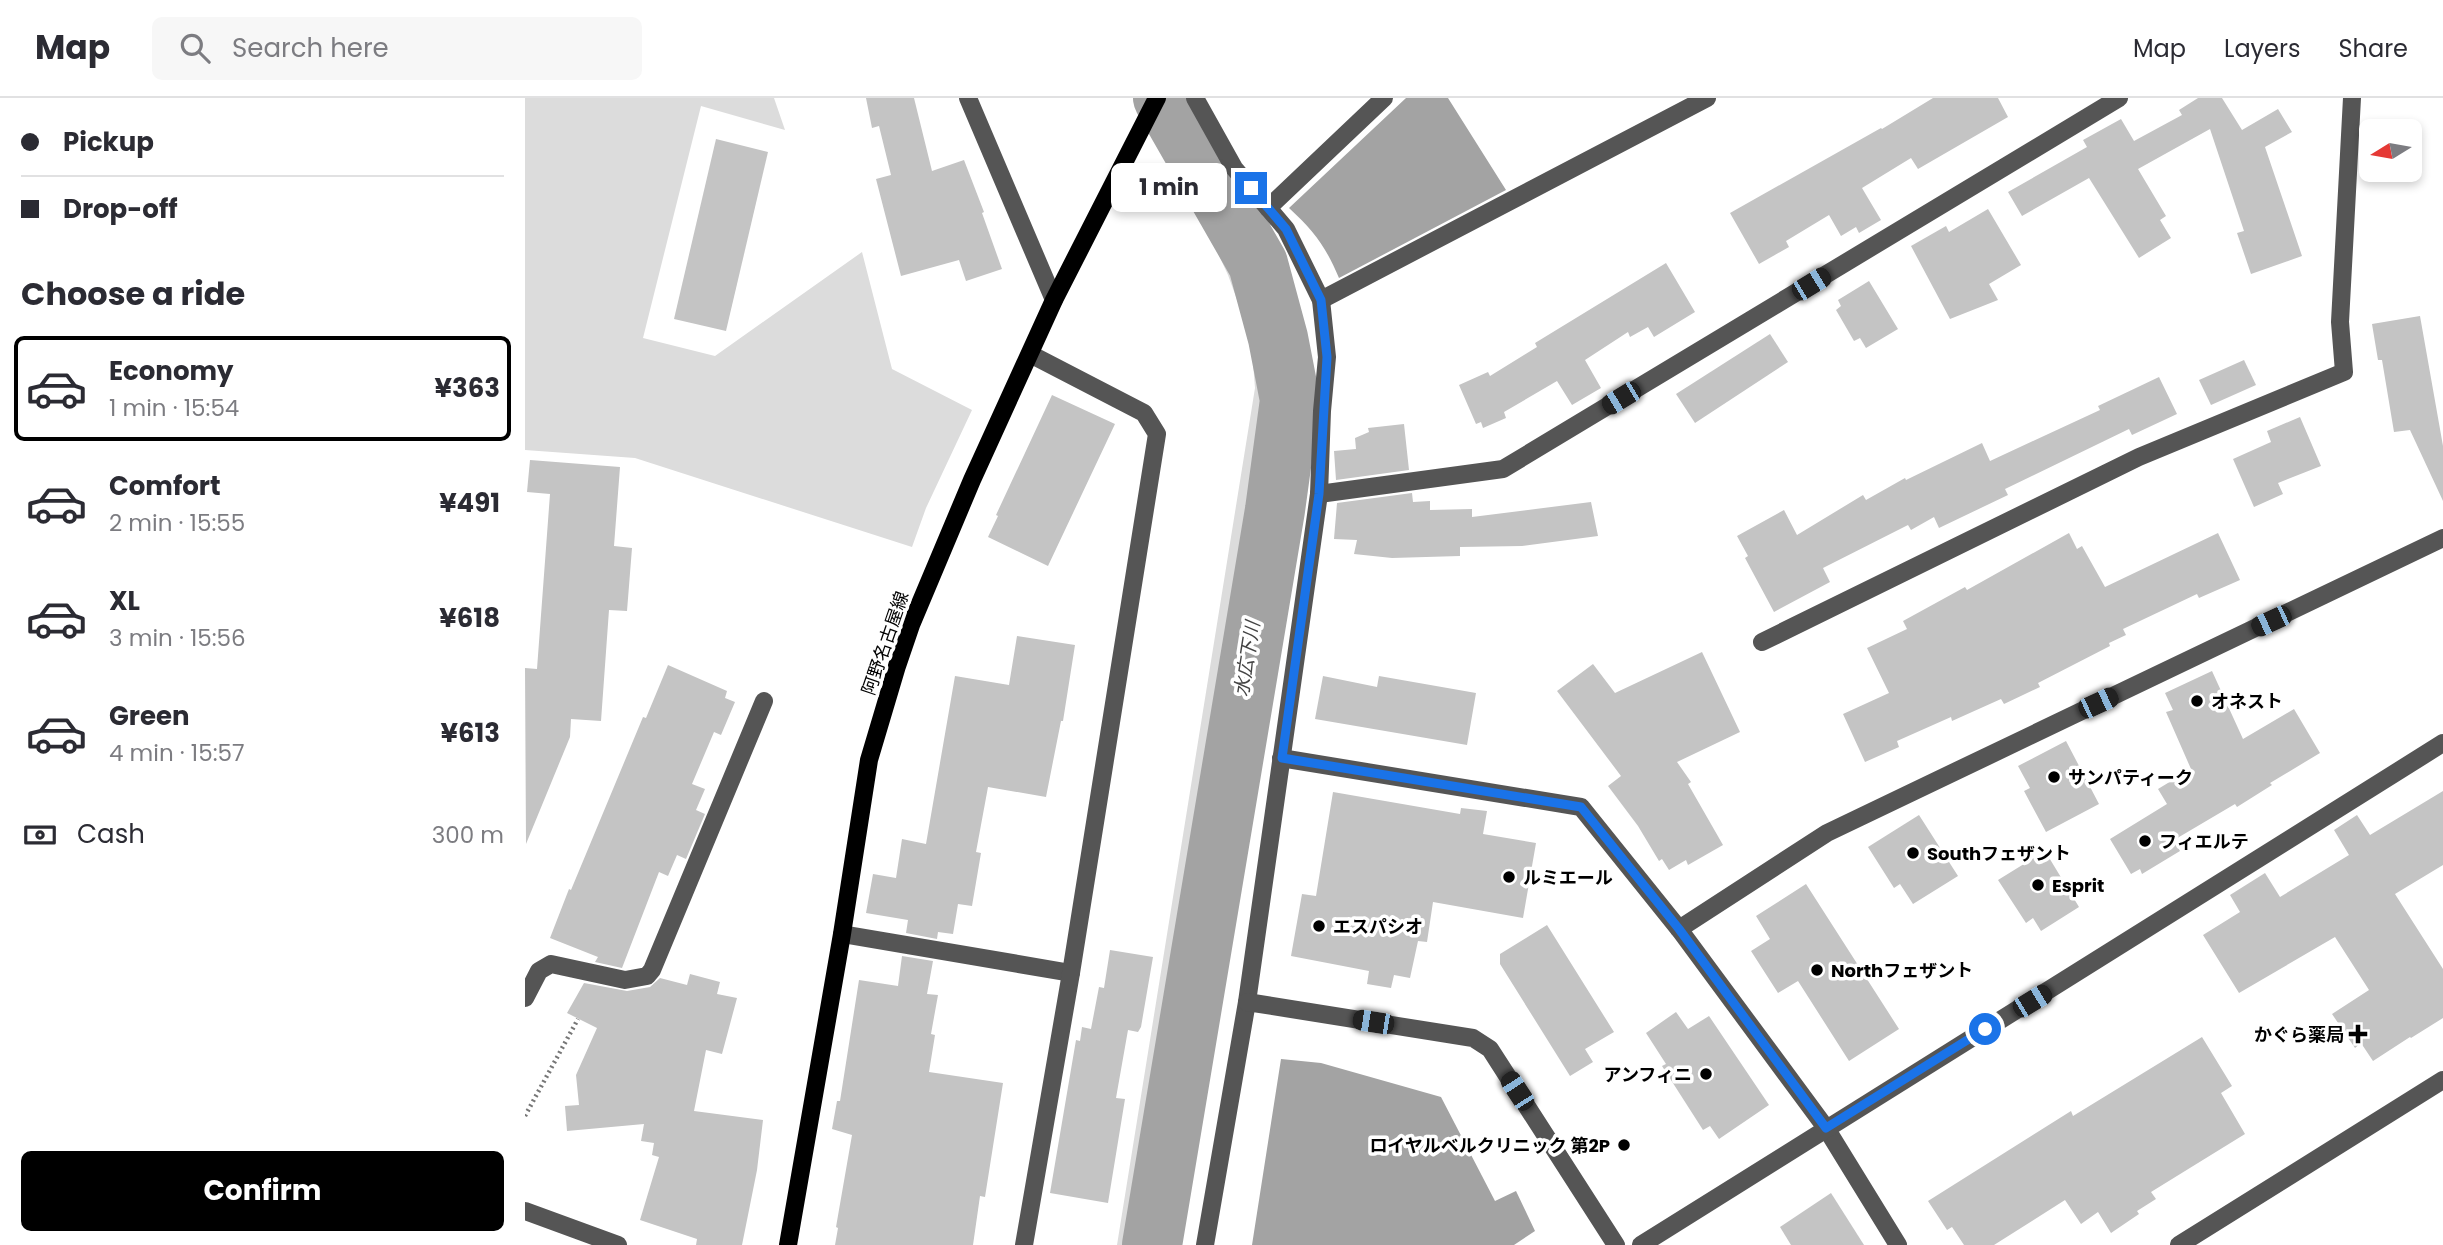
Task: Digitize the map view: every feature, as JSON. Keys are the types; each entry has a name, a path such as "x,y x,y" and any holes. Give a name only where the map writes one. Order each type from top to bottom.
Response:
{"main road":[{"name":"阿野名古屋線","path":"788,1245 869,760 897,666 911,625 967,492 1054,300 1153,106"}],"street":[{"path":"968,98 1054,300"},
{"path":"1195,98 1234,168 1286,229 1299,252 1321,300 1327,357 1319,494 1247,1002 1205,1245"},
{"path":"1269,208 1384,98"},
{"path":"1321,300 1707,98"},
{"path":"1319,494 1503,469 2119,98"},
{"path":"1762,642 2139,457 2344,372 2340,322 2352,98"},
{"path":"1024,1245 1071,973 1157,434 1144,413 1030,354"},
{"path":"1679,929 1828,833 2443,538"},
{"path":"525,998 539,971 551,964 625,980 647,976 652,970 764,701"},
{"path":"1641,1245 2443,743"},
{"path":"1282,758 1581,807 1679,929 1826,1128 1898,1245"},
{"path":"842,934 1071,973"},
{"path":"1247,1002 1473,1038 1490,1049 1616,1245"},
{"path":"2179,1245 2443,1080"},
{"path":"525,1212 618,1245"}],"path":[{"path":"525,1116 578,1019"}],"shaded area":[{"path":"525,98 774,98 785,130 701,106 643,338 715,356 862,252 892,369 972,410 926,508 912,547 635,458 525,450"},
{"path":"1406,98 1448,98 1506,190 1339,278 1318,240 1289,208"},
{"path":"1171,123 1229,230 1260,303 1271,341 1278,381 1280,422 1144,1245 1117,1245 1255,388 1251,338 1228,275 1209,234 1159,146"},
{"path":"1281,1059 1321,1063 1441,1097 1495,1201 1516,1191 1535,1231 1514,1245 1252,1245"}],"building":[{"path":"866,98 914,98 932,171 964,160 1002,269 966,281 959,260 901,276 876,179 891,175 879,126 872,128"},
{"path":"1933,98 1998,98 2008,117 1918,169 1911,158 1862,188 1881,220 1859,233 1856,227 1841,236 1829,215 1786,241 1789,247 1759,264 1730,213"},
{"path":"2198,98 2222,98 2242,130 2278,109 2292,132 2265,147 2302,256 2251,274 2237,233 2244,231 2210,129 2138,169 2166,216 2160,220 2171,238 2139,258 2089,178 2022,216 2008,192 2087,147 2083,140 2121,119 2134,141 2182,115 2179,110"},
{"path":"716,139 768,152 726,331 674,319"},
{"path":"1988,209 2021,265 1989,284 1998,300 1950,319 1911,246 1946,226 1949,232"},
{"path":"1666,263 1695,312 1654,337 1648,327 1630,337 1628,332 1585,360 1601,388 1572,405 1557,381 1504,412 1506,418 1483,428 1481,422 1476,424 1459,385 1488,372 1490,376 1537,347 1535,343"},
{"path":"1869,281 1898,329 1866,348 1860,338 1854,341 1836,310 1841,306 1838,300"},
{"path":"2420,316 2443,446 2443,501 2410,430 2394,432 2382,360 2378,360 2372,324"},
{"path":"1770,334 1788,362 1695,423 1676,394"},
{"path":"2244,360 2256,385 2211,405 2199,380"},
{"path":"2159,377 2177,414 2132,435 2129,429 2005,489 2008,495 1939,528 1934,517 1911,530 1908,525 1823,568 1830,582 1774,612 1745,558 1748,556 1737,536 1784,510 1797,535 1863,495 1866,500 1905,478 1906,480 1982,443 1990,461 2100,410 2098,406"},
{"path":"1052,395 1115,424 1048,566 988,537"},
{"path":"2300,417 2321,466 2278,483 2283,494 2254,507 2233,459 2271,442 2267,431"},
{"path":"1404,424 1409,470 1336,480 1334,451 1356,449 1355,438 1369,432 1368,428"},
{"path":"530,460 620,467 614,546 632,548 627,611 609,610 601,721 571,719 570,737 526,844 525,668 537,669 550,494 527,492"},
{"path":"1412,493 1413,502 1430,501 1430,510 1472,509 1472,517 1591,502 1598,536 1522,546 1460,547 1460,556 1392,558 1354,554 1357,540 1334,539 1337,503"},
{"path":"2069,533 2077,549 2082,546 2105,587 2218,533 2240,580 2199,598 2197,594 2123,629 2126,635 2038,683 2040,687 2004,704 2001,699 1952,721 1951,717 1897,741 1899,747 1865,762 1843,714 1889,693 1867,648 1907,629 1903,621 1965,587 1967,590"},
{"path":"1017,636 1075,645 1063,721 1046,797 988,787 976,852 981,853 972,906 958,904 953,934 938,932 937,939 906,933 908,920 866,913 873,874 896,878 902,839 926,844 955,676 1009,685"},
{"path":"1702,652 1740,732 1677,762 1691,782 1688,784 1723,845 1688,865 1686,860 1669,870 1662,859 1659,861 1638,826 1608,786 1621,776 1557,691 1593,664 1615,693"},
{"path":"668,665 727,691 725,698 735,702 721,735 714,732 692,784 705,789 696,810 705,814 686,859 677,855 668,876 659,872 622,968 595,962 598,957 550,938 643,717 646,718"},
{"path":"2212,671 2243,739 2294,709 2320,753 2270,783 2272,785 2237,807 2235,804 2174,840 2180,851 2142,874 2140,869 2131,874 2110,839 2167,804 2158,789 2191,769 2166,712 2173,710 2165,693"},
{"path":"1323,676 1377,687 1379,676 1476,693 1467,745 1315,719"},
{"name":"サンパティーク","path":"2066,741 2099,804 2046,832 2024,791 2030,788 2018,766"},
{"path":"2443,791 2443,865 2395,894 2443,969 2443,1018 2373,1061 2361,1043 2355,1048 2332,1014 2369,990 2335,937 2239,993 2203,935 2240,912 2230,895 2265,873 2280,897 2349,855 2334,830 2357,815 2370,835"},
{"path":"1333,792 1460,814 1461,808 1487,811 1483,834 1536,843 1523,918 1433,902 1427,942 1418,941 1410,978 1394,975 1391,988 1367,984 1369,971 1291,956 1302,894 1316,896"},
{"name":"Southフェザント","path":"1919,815 1958,876 1913,904 1900,884 1894,888 1868,847"},
{"name":"Esprit","path":"2045,851 2079,907 2041,931 2033,918 2026,923 1998,880"},
{"name":"Northフェザント","path":"1806,884 1899,1029 1849,1061 1798,981 1778,993 1751,951 1770,939 1756,916"},
{"path":"1547,925 1614,1032 1585,1049 1593,1062 1570,1076 1500,964 1500,954"},
{"path":"1110,950 1153,957 1141,1027 1138,1032 1128,1030 1116,1098 1125,1099 1108,1203 1050,1193 1076,1040 1080,1041 1082,1027 1091,1029 1099,987 1104,988"},
{"path":"902,956 933,961 927,994 938,995 931,1034 935,1035 929,1072 1003,1083 985,1197 980,1196 973,1245 835,1245 852,1135 832,1129 837,1101 840,1101 859,980 898,986"},
{"path":"690,974 720,982 717,994 737,998 722,1054 706,1050 694,1111 763,1120 757,1170 742,1245 696,1245 697,1239 640,1220 659,1157 652,1155 654,1143 641,1141 644,1124 567,1131 565,1106 579,1105 576,1075 597,1028 567,1013 584,983 627,991 650,987 660,978 687,985"},
{"name":"アンフィニ","path":"1676,1012 1688,1029 1709,1016 1769,1105 1719,1139 1710,1126 1703,1130 1662,1066 1666,1064 1646,1033"},
{"path":"2202,1037 2232,1086 2221,1093 2245,1134 2151,1192 2156,1199 2111,1233 2098,1212 2081,1224 2065,1200 1994,1245 1964,1245 1952,1227 1947,1230 1928,1201 2071,1111 2073,1116"},
{"path":"1831,1193 1864,1245 1791,1245 1780,1227"}],"waterway":[{"name":"水広下川","path":"1152,1245 1275,510 1290,400 1278,338 1258,264 1163,98"}],"place":[{"name":"オネスト","path":"2197,701"},
{"name":"サンパティーク","path":"2054,777"},
{"name":"フィエルテ","path":"2145,841"},
{"name":"Southフェザント","path":"1913,853"},
{"name":"ルミエール","path":"1509,877"},
{"name":"Esprit","path":"2038,885"},
{"name":"エスパシオ","path":"1319,926"},
{"name":"Northフェザント","path":"1817,970"},
{"name":"かぐら薬局","path":"2358,1034"},
{"name":"アンフィニ","path":"1706,1074"},
{"name":"ロイヤルベルクリニック 第2P","path":"1624,1145"}],"route":[{"path":"1251,188 1286,229 1321,300 1327,357 1319,494 1282,758 1581,807 1679,929 1826,1128 1985,1029"}]}
